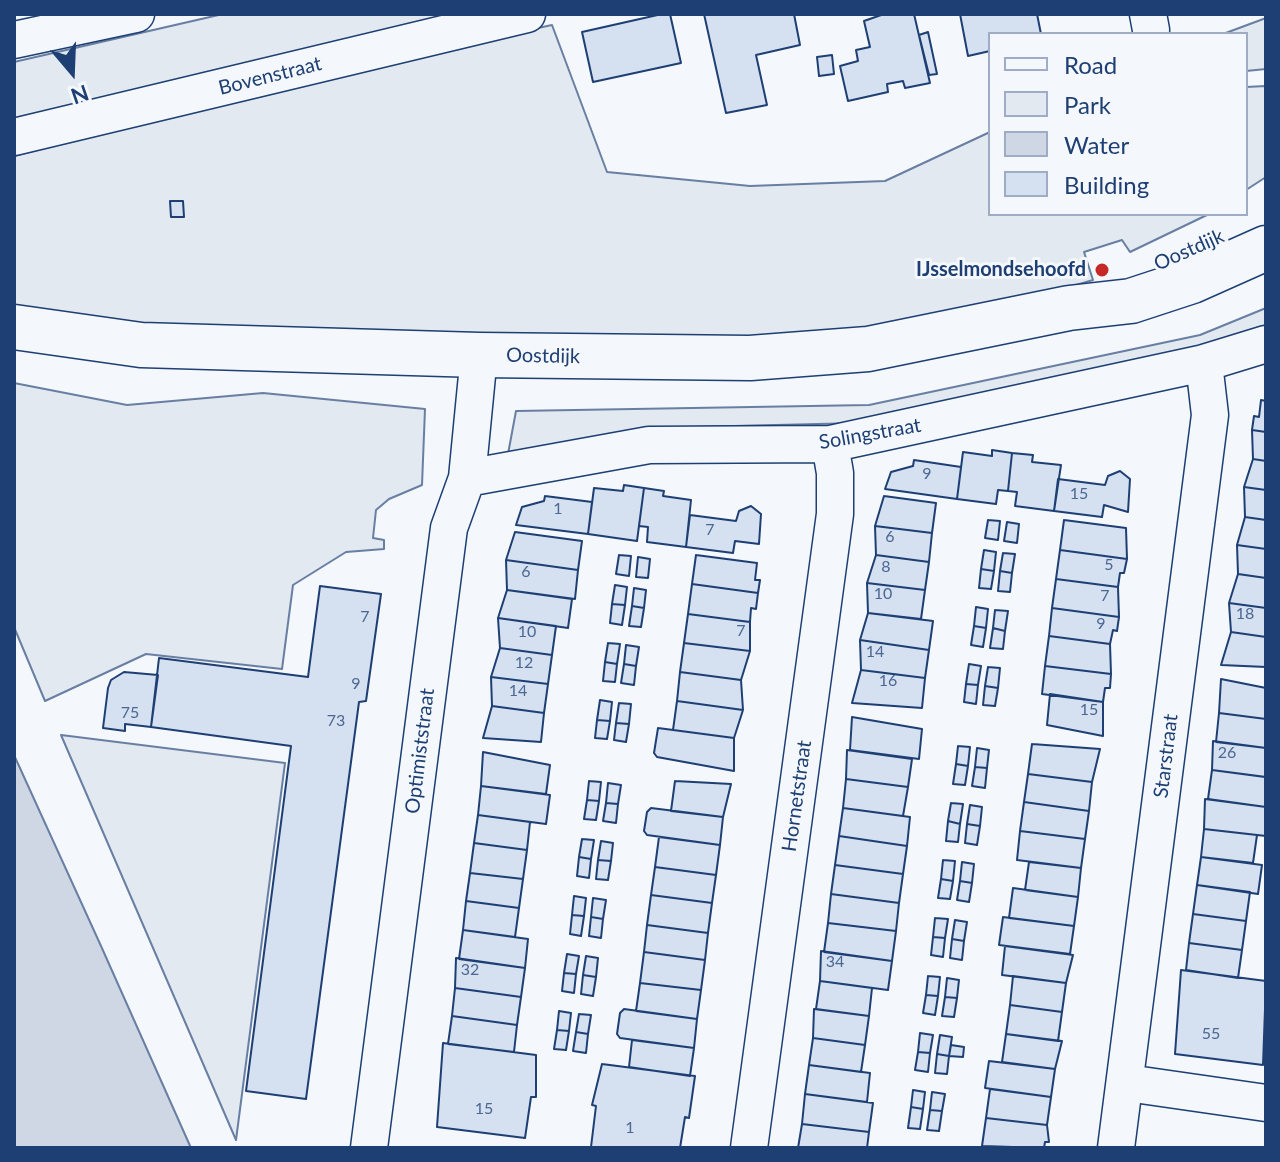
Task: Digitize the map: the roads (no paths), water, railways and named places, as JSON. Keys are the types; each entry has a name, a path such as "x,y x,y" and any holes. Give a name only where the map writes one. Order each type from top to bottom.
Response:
{"street":[{"path":"14,40 136,14"},
{"name":"Bovenstraat","path":"14,137 527,14"},
{"name":"Oostdijk","path":"1069,308 1128,277 1266,215"},
{"name":"Oostdijk","path":"14,327 141,345 479,355 750,358 868,349 1069,308 1131,301 1192,281 1266,248"},
{"name":"Solingstraat","path":"467,478 649,445 830,444 1204,363 1266,344"},
{"name":"Optimiststraat","path":"369,1148 449,528 467,478 479,355"},
{"name":"Starstraat","path":"1116,1148 1127,1083 1210,415 1204,363"},
{"name":"Hornetstraat","path":"749,1148 835,514 835,473 830,444"},
{"path":"1127,1083 1266,1103"}],"water":[{"path":"14,755 101,946 191,1148 14,1148"}],"place":[{"name":"IJsselmondsehoofd","path":"1102,270"}]}
